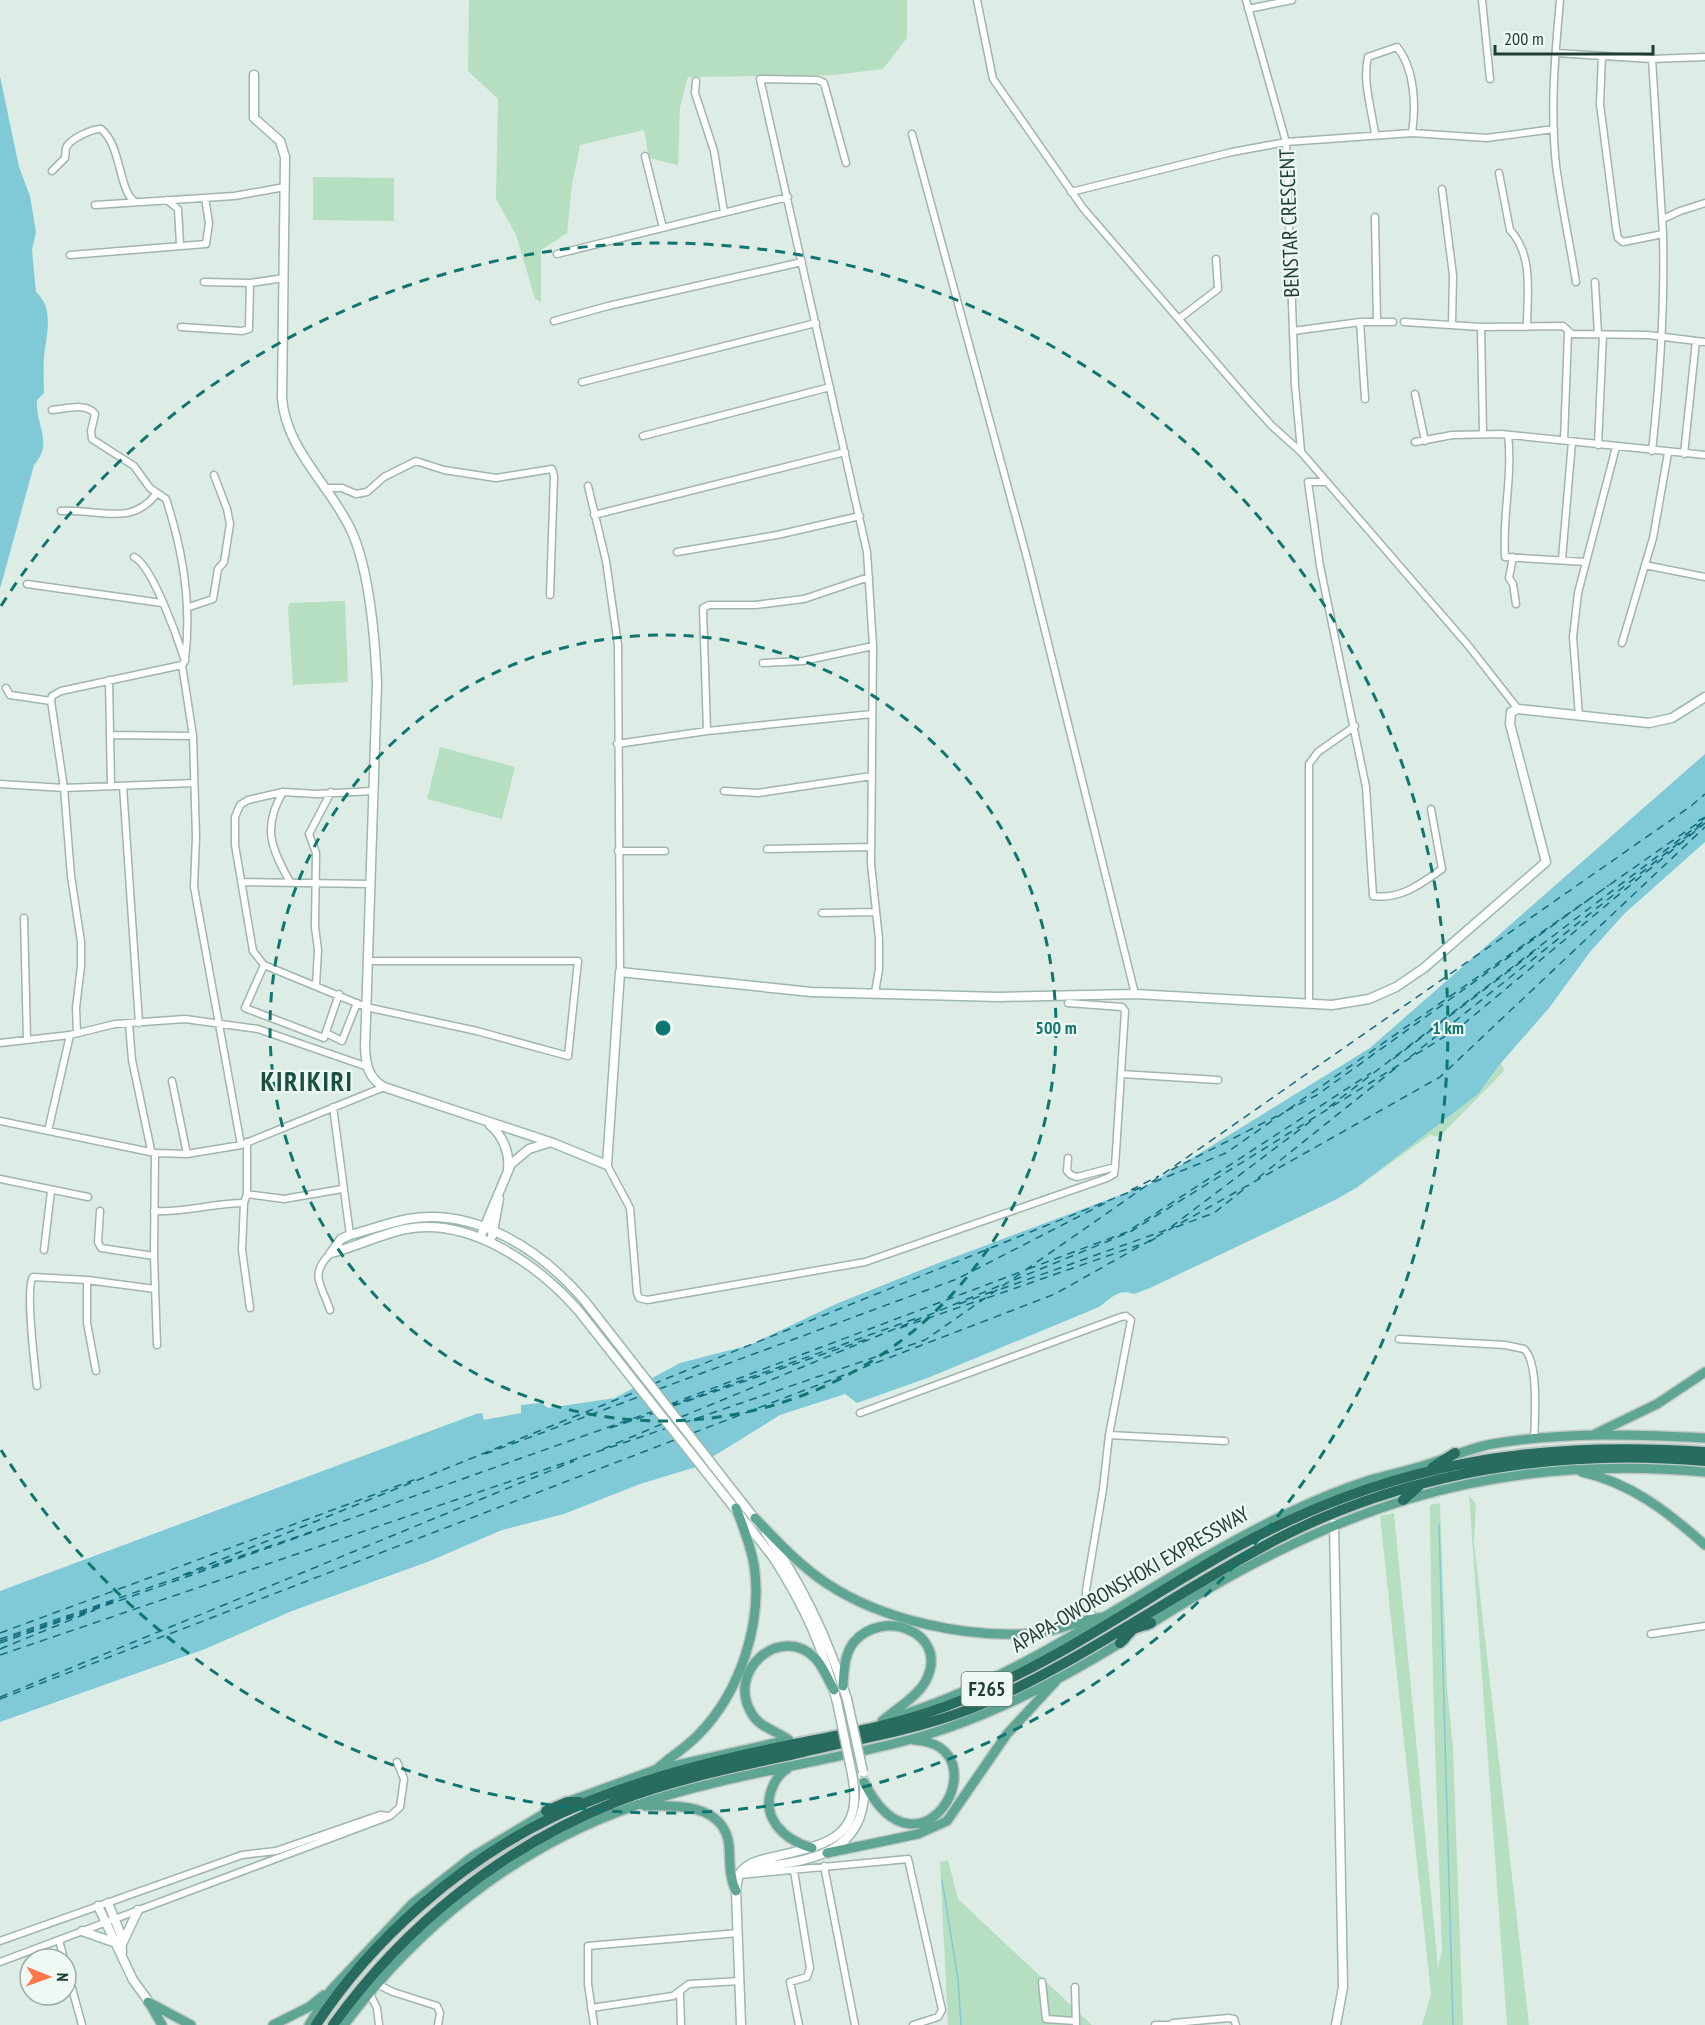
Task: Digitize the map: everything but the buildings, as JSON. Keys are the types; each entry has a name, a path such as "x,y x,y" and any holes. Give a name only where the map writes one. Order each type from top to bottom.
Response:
{"highway":[{"name":"APAPA-OWORONSHOKI EXPRESSWAY","path":"1423,1479 1459,1465 1498,1456 1612,1448 1705,1452"},
{"path":"1403,1494 1455,1453"},
{"name":"APAPA-OWORONSHOKI EXPRESSWAY","path":"316,2025 345,1980 360,1962 459,1875 548,1815 582,1800 692,1767 896,1723 962,1700 1046,1660 1269,1530 1328,1503 1423,1479 1492,1468 1566,1460 1626,1457 1705,1461"},
{"path":"1441,1463 1459,1465"},
{"name":"APAPA-OWORONSHOKI EXPRESSWAY","path":"333,2025 384,1961 427,1918 552,1831 621,1800 708,1775 899,1731 985,1702 1117,1639 1280,1538 1335,1512 1403,1494"},
{"path":"1117,1639 1147,1620"},
{"path":"548,1815 567,1802 582,1800"},
{"path":"463,1894 488,1875"}],"main road":[{"path":"254,75 253,115 260,125 283,144 285,187 282,398 285,418 292,437 352,532 370,608 377,683 365,1066 373,1079 384,1087 553,1143 607,1164 620,972 811,992 999,997 1135,994 1308,1005 1332,1005 1369,999 1396,987 1424,968 1546,862 1509,719 1511,712 1518,709 1639,723 1661,721 1685,712 1705,697"},
{"path":"487,1123 502,1140 509,1162 508,1170"},
{"path":"485,1241 484,1228 514,1160 529,1149 553,1143"},
{"path":"485,1241 493,1232 499,1196"},
{"path":"331,1253 341,1239 350,1235 409,1219 446,1220 484,1228 525,1247 547,1261 584,1300 755,1518 808,1600 831,1648 839,1688"},
{"path":"331,1253 406,1229 441,1230 485,1241 532,1265 578,1311 734,1505 772,1557 796,1596 839,1688"},
{"path":"1591,1436 1657,1404 1705,1372"},
{"name":"APAPA-OWORONSHOKI EXPRESSWAY","path":"1147,1620 1282,1548 1403,1494 1455,1453 1492,1444 1534,1439 1652,1435 1705,1438"},
{"name":"APAPA-OWORONSHOKI EXPRESSWAY","path":"582,1800 655,1770 882,1721 1000,1675 1061,1644 1201,1559 1287,1513 1371,1480 1494,1477 1633,1468 1705,1472"},
{"path":"1565,1471 1609,1479 1644,1496 1705,1545"},
{"path":"655,1770 698,1736 719,1710 733,1684 746,1648 754,1617 755,1583 751,1550 734,1505"},
{"path":"755,1518 790,1554 826,1583 874,1608 924,1623 966,1631 1016,1635 1064,1628 1106,1616"},
{"path":"1334,1524 1343,1987 1336,2025"},
{"path":"741,2025 736,1891 742,1872 754,1862 812,1848 836,1839 847,1826 855,1802 852,1774 837,1702 839,1688 853,1642 865,1633 887,1624 900,1625 912,1630 928,1651 931,1665 929,1675 922,1687 882,1721"},
{"name":"APAPA-OWORONSHOKI EXPRESSWAY","path":"488,1875 633,1806 717,1782 909,1740 974,1718 1058,1678 1117,1639"},
{"path":"789,1740 758,1722 744,1696 745,1683 754,1662 772,1649 796,1648 816,1659 847,1699 863,1772 863,1806 856,1828 842,1845 827,1853"},
{"path":"742,1872 918,1834 947,1821 1007,1734 1058,1678"},
{"path":"864,1782 872,1798 888,1816 898,1821 919,1822 937,1815 947,1805 953,1793 953,1769 948,1759 935,1745 926,1741 909,1740"},
{"path":"794,1766 782,1772 776,1779 770,1792 770,1811 772,1820 786,1837 812,1848"},
{"path":"633,1806 682,1808 702,1811 716,1817 727,1834 732,1883 736,1891"},
{"name":"APAPA-OWORONSHOKI EXPRESSWAY","path":"344,2025 372,1987 463,1894"},
{"path":"108,1903 110,1921 133,1980 162,2025"},
{"path":"98,1906 110,1921"},
{"path":"119,1943 138,1910"},
{"path":"82,1931 119,1943"},
{"name":"APAPA-OWORONSHOKI EXPRESSWAY","path":"309,2025 331,1990 345,1980"},
{"path":"273,2025 309,2007 331,1990"},
{"path":"148,2002 167,2025"},
{"path":"148,2002 191,2025"}],"street":[{"path":"977,0 993,79 1071,192 1271,425 1301,452 1474,652 1518,709"},
{"name":"BENSTAR CRESCENT","path":"1246,0 1287,142 1293,331 1301,452"},
{"path":"1248,9 1292,0"},
{"path":"1482,0 1490,79"},
{"path":"1560,0 1554,129 1558,175 1576,282"},
{"path":"1375,134 1366,72 1368,57 1397,47 1411,81 1414,104 1412,132"},
{"path":"1556,53 1652,59 1705,57"},
{"path":"1602,56 1600,104 1618,238 1623,242 1663,234"},
{"path":"1652,59 1663,219 1663,336 1652,451"},
{"path":"846,163 824,83 818,80 760,80 860,516 869,577 873,646 872,847 879,969 875,993"},
{"path":"696,81 695,93 714,151 723,213"},
{"path":"52,171 65,158 66,147 71,142 96,129 101,129 118,157 129,195 136,203"},
{"path":"1071,192 1287,142 1412,132 1487,138 1554,129"},
{"path":"912,134 1027,558 1135,994"},
{"path":"645,156 663,228"},
{"path":"1499,173 1510,230 1515,236 1527,266 1527,327"},
{"path":"95,205 234,196 285,187"},
{"path":"1442,189 1453,266 1452,324"},
{"path":"557,254 788,197"},
{"path":"70,255 208,243 209,223 205,198"},
{"path":"167,200 178,209 180,244"},
{"path":"1663,219 1705,203"},
{"path":"1375,217 1377,321"},
{"path":"1180,318 1218,290 1216,259"},
{"path":"554,321 618,303 802,262"},
{"path":"204,282 250,283 284,278"},
{"path":"1595,282 1600,334 1598,445"},
{"path":"181,327 242,331 249,329 250,283"},
{"path":"1360,322 1365,399"},
{"path":"1293,331 1360,322 1393,322"},
{"path":"1404,322 1481,327 1563,326 1568,333 1564,440"},
{"path":"582,382 816,323"},
{"path":"1481,327 1483,434"},
{"path":"1568,333 1663,336 1705,342"},
{"path":"1684,454 1696,341"},
{"path":"644,436 830,387"},
{"path":"1414,394 1425,441"},
{"path":"52,410 85,407 93,410 95,414 91,431 92,439 134,466 157,493 166,499 180,553 189,607 183,663"},
{"path":"1415,442 1452,435 1508,435 1705,455"},
{"path":"1508,435 1510,464 1506,557 1586,562"},
{"path":"1562,559 1572,442"},
{"path":"1580,716 1573,637 1578,593 1616,447"},
{"path":"594,515 845,452"},
{"path":"1622,643 1662,499 1668,453"},
{"path":"324,488 342,488 356,494 367,492 384,477 416,461 444,470 495,478 552,469 554,476 550,595"},
{"path":"189,607 213,599 218,569 224,562 229,516 214,475"},
{"path":"1326,482 1308,482 1320,566 1366,787 1373,896 1398,896 1442,869 1431,808"},
{"path":"588,486 606,561 618,645 620,972"},
{"path":"61,511 111,514 135,512 147,506 157,493"},
{"path":"677,552 777,535 860,516"},
{"path":"134,557 141,560 162,603 183,663 193,736 196,837 194,887 244,1143 247,1194 244,1203 242,1250 250,1308"},
{"path":"1513,557 1509,578 1513,584 1516,604"},
{"path":"1645,565 1705,577"},
{"path":"707,731 703,608 709,605 755,605 804,599 869,577"},
{"path":"27,584 162,603"},
{"path":"763,663 803,661 873,646"},
{"path":"77,1033 76,1008 81,966 81,942 71,876 64,788 52,696 61,691 183,663"},
{"path":"109,680 112,735 111,786"},
{"path":"6,688 10,695 51,701"},
{"path":"617,744 707,731 872,714"},
{"path":"1308,1005 1309,764 1318,752 1355,726"},
{"path":"112,735 193,736"},
{"path":"724,791 758,793 872,776"},
{"path":"0,784 64,788 194,783"},
{"path":"123,786 139,1023"},
{"path":"368,961 578,961 568,1056 477,1031 366,1007 264,964 253,951 235,845 237,809 243,802 283,792 317,794 373,791"},
{"path":"283,792 274,806 269,834 290,882"},
{"path":"316,985 318,950 315,927 316,853 309,834 331,792"},
{"path":"767,849 872,847"},
{"path":"618,851 665,851"},
{"path":"243,882 369,884"},
{"path":"822,913 876,912"},
{"path":"24,918 24,995 27,1039"},
{"path":"264,964 245,1008 324,1038 339,994"},
{"path":"326,1032 342,1041 357,1003"},
{"path":"607,1164 630,1208 639,1298 647,1300 865,1262 1114,1174 1125,1011 1122,1007 1068,1004"},
{"path":"0,1043 69,1035 129,1024 185,1019 258,1029 365,1066"},
{"path":"129,1024 132,1060 153,1152 157,1345"},
{"path":"48,1131 69,1035"},
{"path":"1121,1074 1218,1080"},
{"path":"172,1081 187,1155"},
{"path":"0,1121 153,1152 187,1155 244,1143 384,1087"},
{"path":"333,1107 342,1189 350,1235"},
{"path":"1068,1158 1068,1171 1077,1177 1115,1167"},
{"path":"0,1179 88,1197"},
{"path":"247,1194 284,1199 342,1189"},
{"path":"44,1250 51,1191"},
{"path":"154,1211 178,1213 219,1203 244,1203"},
{"path":"100,1211 98,1242 101,1248 154,1256"},
{"path":"330,1310 318,1274 321,1263 331,1253"},
{"path":"37,1386 30,1281 33,1277 87,1280 155,1289"},
{"path":"87,1280 87,1323 96,1371"},
{"path":"860,1413 1012,1355 1126,1316 1131,1324 1109,1434 1103,1489 1086,1590 1086,1601 1093,1618"},
{"path":"1399,1339 1505,1345 1524,1349 1531,1358 1534,1385 1534,1439"},
{"path":"1109,1434 1225,1441"},
{"path":"1651,1634 1705,1626"},
{"path":"0,1962 284,1858 390,1816 400,1807 404,1779 397,1762"},
{"path":"0,1941 242,1855 276,1851 380,1815 390,1816"},
{"path":"742,1872 794,1871 824,1866 865,1865 908,1859 942,2010 938,2017 913,2025"},
{"path":"824,1866 855,2025"},
{"path":"794,1871 810,1968 807,1977 790,1982 800,2025"},
{"path":"594,2025 588,1984 588,1946 738,1933"},
{"path":"59,1940 61,1947"},
{"path":"591,2008 674,1996 689,1984 740,1981"},
{"path":"1042,1982 1046,2019 1076,2023 1075,1987"},
{"path":"379,2025 372,1987 437,2006 440,2013 438,2025"},
{"path":"680,1993 681,2025"},
{"path":"77,2007 82,2025"},
{"path":"1155,2025 1229,2018 1234,2019 1236,2025"}],"green space":[{"path":"469,0 907,0 907,38 883,69 834,75 688,77 680,107 678,165 649,158 644,130 580,145 572,185 567,233 541,250 541,302 535,299 516,235 496,199 498,99 468,71"},
{"path":"313,177 394,178 394,221 313,220"},
{"path":"345,601 348,682 293,685 288,608 290,603"},
{"path":"440,747 515,767 502,819 427,799"},
{"path":"1501,1063 1504,1071 1439,1137 1430,1135 1356,1188 1489,1080"},
{"path":"1469,1495 1476,1504 1474,1542 1529,2025 1507,2025"},
{"path":"1440,1503 1447,1688 1453,1748 1463,2025 1422,2025 1431,1994 1380,1516 1394,1513 1438,1967 1442,1952 1430,1505"},
{"path":"948,1860 958,1899 1092,2025 948,2025 940,1862"}],"water":[{"path":"0,76 19,167 30,196 36,232 32,250 36,292 46,307 48,324 44,393 37,400 43,449 34,465 0,589"},
{"path":"1705,754 1705,842 1624,914 1590,952 1549,1008 1501,1063 1478,1094 1356,1188 1335,1200 1150,1288 1134,1294 1119,1293 1099,1307 930,1377 857,1403 845,1394 780,1415 696,1467 640,1484 564,1514 502,1530 430,1561 292,1611 205,1649 0,1722 0,1591 476,1414 482,1413 484,1420 521,1413 521,1405 541,1403 548,1408 615,1398 680,1363 750,1345 836,1304 1150,1184 1370,1048"}],"waterway":[{"path":"1439,1524 1453,2025"},
{"path":"942,1880 958,1979 961,2025"}],"ferry route":[{"path":"683,1423 925,1340 1691,806 1705,794"},
{"path":"1698,821 1705,817"},
{"path":"1154,1182 1226,1153 1705,818"},
{"path":"1329,1107 1705,820"},
{"path":"1410,1057 1705,822"},
{"path":"1014,1280 1130,1232 1460,1027 1705,823"},
{"path":"693,1433 1055,1294 1440,1077 1705,827"},
{"path":"1286,1111 1317,1095 1609,885"},
{"path":"1393,1059 1539,948"},
{"path":"1258,1178 1397,1067"},
{"path":"1028,1269 1127,1232 1371,1073"},
{"path":"1171,1170 1277,1116"},
{"path":"1171,1227 1311,1121"},
{"path":"1131,1190 1159,1176"},
{"path":"653,1384 1147,1185"},
{"path":"1176,1227 1214,1213 1249,1185"},
{"path":"659,1389 957,1279 1111,1200"},
{"path":"1001,1289 1166,1230"},
{"path":"1149,1242 1161,1235"},
{"path":"987,1298 1139,1245"},
{"path":"671,1404 1023,1271"},
{"path":"681,1417 1004,1284"},
{"path":"959,1304 994,1291"},
{"path":"900,1328 983,1299"},
{"path":"670,1406 920,1317"},
{"path":"673,1406 867,1339"},
{"path":"183,1575 638,1391"},
{"path":"485,1454 641,1396"},
{"path":"0,1643 654,1411"},
{"path":"610,1428 654,1413"},
{"path":"603,1449 662,1424"},
{"path":"0,1655 667,1428"},
{"path":"0,1699 677,1439"},
{"path":"0,1697 574,1461"},
{"path":"0,1633 419,1478"},
{"path":"0,1639 331,1525"},
{"path":"0,1641 115,1601"},
{"path":"0,1649 95,1610"}],"district":[{"name":"KIRIKIRI","path":"307,1081"}]}
